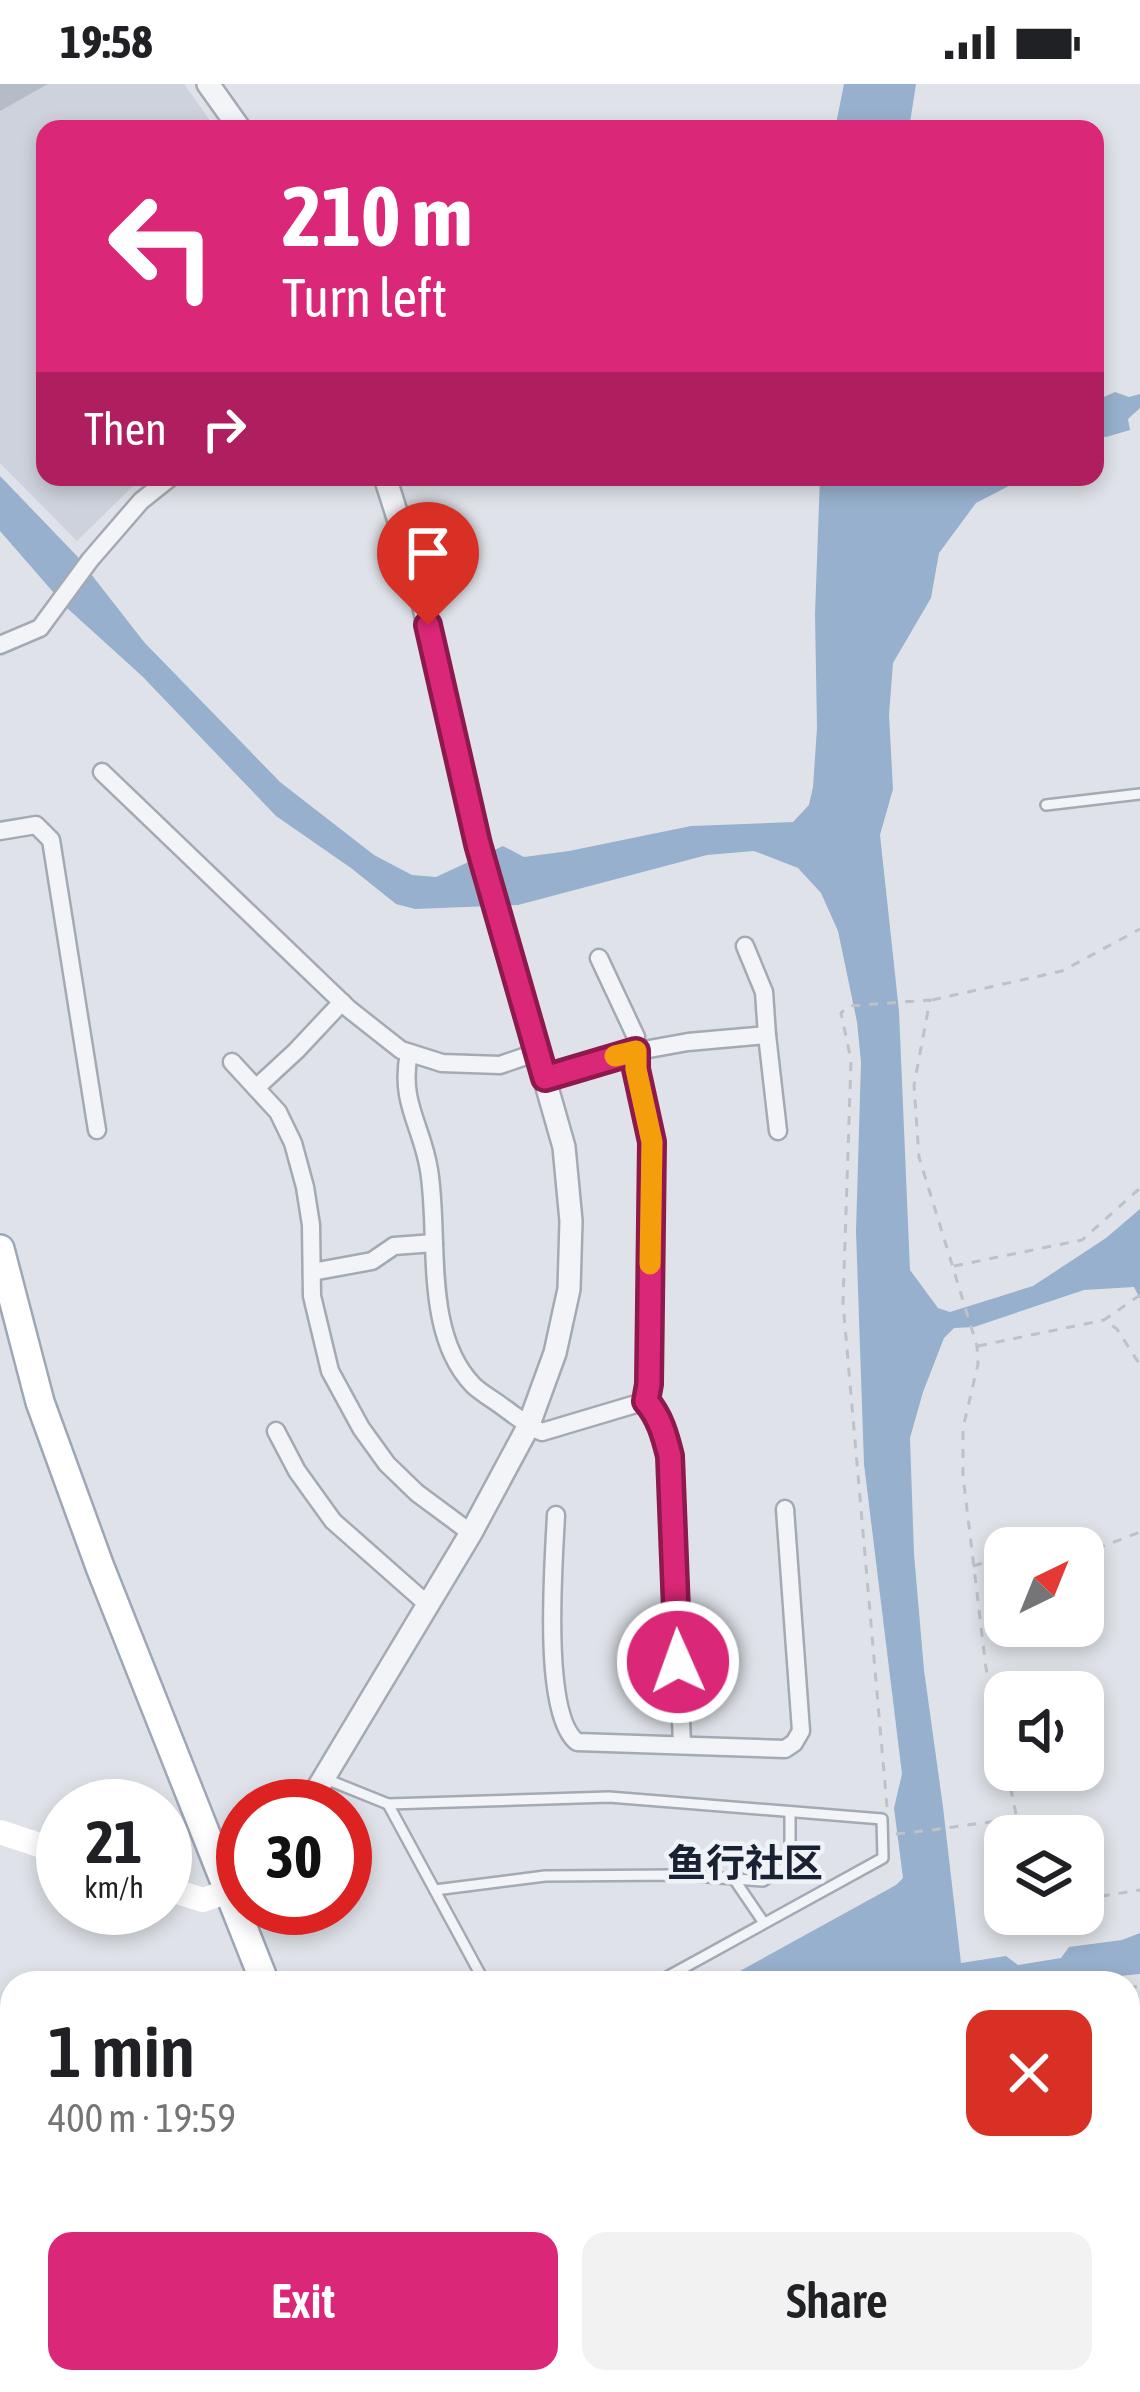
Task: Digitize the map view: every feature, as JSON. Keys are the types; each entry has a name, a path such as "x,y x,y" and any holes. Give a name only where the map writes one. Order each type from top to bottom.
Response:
{"main road":[{"path":"0,1250 40,1402 216,1839"},
{"path":"0,1832 36,1844"},
{"path":"250,1935 261,1971"}],"street":[{"path":"208,84 234,120"},
{"path":"0,645 40,628 90,560 160,486"},
{"path":"326,1779 528,1427 555,1353 569,1289 571,1221 564,1147 478,844 418,581 388,486"},
{"path":"102,772 341,1002 401,1050 442,1064 500,1065 538,1052"},
{"path":"0,831 36,825 51,840 98,1130"},
{"path":"745,946 764,992 778,1131"},
{"path":"599,958 636,1037 636,1069 652,1142 646,1401"},
{"path":"256,1088 341,1002"},
{"path":"545,1078 636,1051 767,1035"},
{"path":"409,1053 404,1077 429,1167 436,1303 453,1354 472,1384 528,1427 542,1432 646,1401"},
{"path":"232,1062 278,1112 293,1144 311,1225 312,1296 330,1371 387,1464 471,1533"},
{"path":"312,1272 373,1261 394,1246 434,1243"},
{"path":"646,1401 654,1410 670,1456 682,1744"},
{"path":"276,1431 297,1471 333,1521 428,1604"},
{"path":"556,1515 553,1646 557,1705 569,1736 577,1742 784,1749 801,1731 785,1509"}],"lane":[{"path":"1046,805 1140,794"},
{"path":"372,1798 388,1804 608,1797 882,1819 883,1858 678,1971"},
{"path":"388,1804 478,1971"},
{"path":"434,1889 544,1876 678,1875 763,1881 790,1864 790,1812"},
{"path":"734,1879 764,1923"}],"path":[{"path":"883,1838 888,1823 883,1739 843,1303 850,1060 841,1013 848,1006 931,1000 1062,971 1140,929"},
{"path":"931,1000 914,1085 919,1157 977,1346 978,1364 963,1428 963,1476 987,1671"},
{"path":"951,1266 1082,1240 1140,1188"},
{"path":"977,1346 1104,1319 1140,1295"},
{"path":"1104,1319 1140,1365"},
{"path":"1104,1546 1140,1532"},
{"path":"973,1566 984,1563"},
{"path":"895,1834 984,1822"},
{"path":"1104,1896 1140,1890"}],"shaded area":[{"path":"0,84 184,84 210,120 36,120 36,486 133,486 77,541 0,463"}],"water":[{"path":"844,84 916,84 910,120 837,120"},
{"path":"1115,392 1129,397 1140,394 1140,408 1128,419 1130,430 1104,437 1104,397"},
{"path":"0,476 77,556 144,642 280,782 374,855 412,875 436,877 503,846 524,857 691,826 793,822 809,805 813,787 820,486 1009,486 976,503 939,553 931,598 893,663 889,715 893,789 880,835 899,1011 910,1270 938,1308 950,1312 1033,1286 1106,1238 1140,1209 1140,1299 1134,1287 1084,1290 974,1327 954,1328 944,1338 910,1438 924,1670 961,1963 1006,1956 1018,1965 1061,1958 1069,1947 1140,1933 1140,1971 740,1971 903,1878 894,1808 902,1774 864,1464 856,1231 861,1062 838,931 821,893 798,868 754,851 707,855 518,905 415,909 396,904 276,816 142,676 67,608 0,531"}],"building":[{"path":"0,84 48,84 0,111"}],"slow traffic":[{"path":"615,1056 636,1051 652,1142 650,1264"}],"district":[{"name":"鱼行社区","path":"745,1863"}],"route":[{"path":"428,625 478,844 545,1078 636,1051 652,1142 646,1401 654,1410 670,1456 678,1662"}]}
